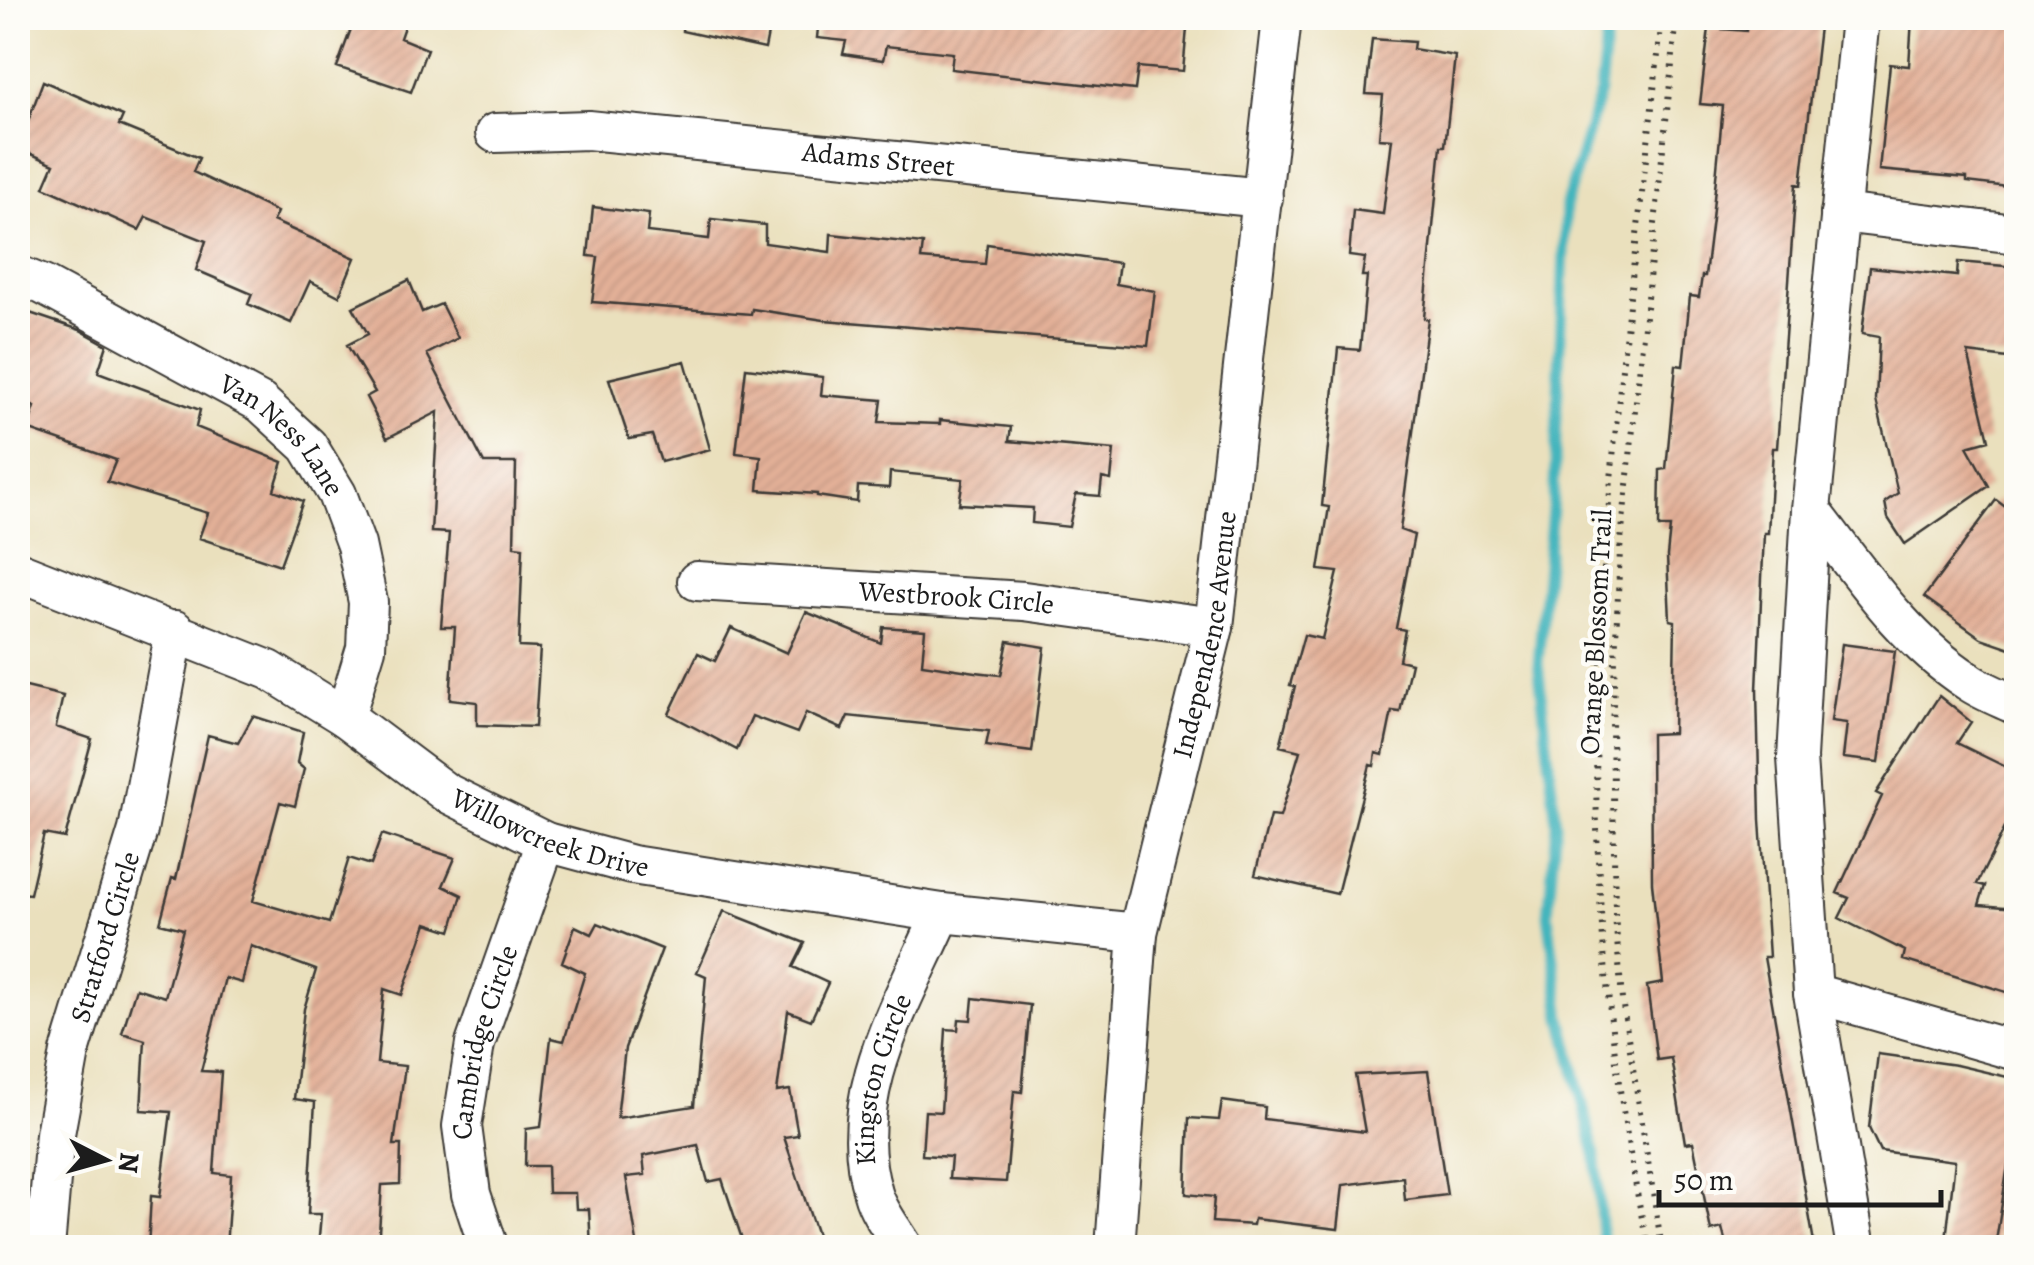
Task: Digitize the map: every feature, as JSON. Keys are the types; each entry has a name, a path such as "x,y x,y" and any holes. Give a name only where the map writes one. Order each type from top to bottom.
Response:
{"street":[{"name":"Independence Avenue","path":"1116,1248 1138,932 1214,627 1282,18"},
{"path":"1856,1248 1813,993 1797,758 1811,510 1860,18"},
{"name":"Adams Street","path":"494,133 588,130 1263,198"},
{"path":"1840,213 2016,234"},
{"name":"Van Ness Lane","path":"18,275 110,320 261,403 308,446 337,494 350,528 368,602 366,648 345,716"},
{"path":"1811,510 1894,615 1922,644 1968,682 2016,705"},
{"name":"Willowcreek Drive","path":"18,570 269,670 345,716 445,792 546,842 632,865 942,912 1138,932"},
{"name":"Westbrook Circle","path":"697,581 1024,601 1214,627"},
{"name":"Stratford Circle","path":"45,1248 55,1134 70,1052 138,830 175,630"},
{"name":"Cambridge Circle","path":"489,1248 471,1194 462,1126 474,1044 546,842"},
{"name":"Kingston Circle","path":"904,1248 873,1196 862,1143 872,1077 942,912"},
{"path":"1813,993 2016,1051"}],"path":[{"path":"1648,1248 1608,998 1596,723 1604,554 1662,18"},
{"name":"Orange Blossom Trail","path":"1662,1248 1622,1000 1615,914 1612,728 1620,550 1677,18"}],"building":[{"path":"355,18 407,18 400,38 427,49 411,92 337,67"},
{"path":"683,18 771,18 765,49 682,31"},
{"path":"819,18 1188,18 1183,71 1138,67 1135,90 951,69 953,53 886,46 883,60 843,54 846,41 817,38"},
{"path":"1747,18 1820,18 1801,185 1796,184 1777,448 1773,448 1768,533 1764,533 1757,690 1769,957 1764,957 1815,1248 1727,1248 1722,1228 1711,1231 1693,1142 1685,1143 1671,1058 1657,1060 1647,986 1663,983 1652,883 1651,734 1673,733 1675,621 1670,620 1670,527 1659,527 1660,470 1666,469 1676,365 1683,366 1690,296 1699,297 1705,276 1712,219 1723,106 1700,104 1709,28 1746,31"},
{"path":"1912,18 2016,18 2016,188 1967,182 1967,178 1879,170 1890,64 1909,66"},
{"path":"1372,39 1414,42 1413,49 1455,56 1445,146 1441,146 1424,318 1428,319 1400,530 1414,535 1396,628 1405,630 1399,660 1411,663 1400,712 1392,711 1383,755 1376,753 1374,766 1370,765 1337,894 1255,875 1270,816 1280,817 1300,751 1280,746 1295,686 1290,685 1304,635 1322,639 1338,572 1319,570 1329,507 1322,506 1338,348 1360,350 1367,276 1362,276 1365,258 1349,256 1353,210 1383,214 1392,139 1379,138 1383,95 1366,94"},
{"path":"43,81 123,116 119,125 199,158 193,172 277,212 273,221 355,258 339,296 310,281 291,323 248,304 252,294 196,270 206,241 146,217 139,230 44,187 54,164 18,148"},
{"path":"593,207 649,214 647,232 709,239 711,219 765,225 765,243 830,252 831,234 923,244 921,259 985,264 987,244 1119,263 1116,284 1155,291 1148,346 824,320 752,309 751,314 592,302 598,257 588,256"},
{"path":"1958,262 2016,267 2016,337 2010,336 2008,358 1968,353 1989,440 1967,446 1989,486 1905,544 1888,518 1885,502 1898,493 1876,400 1879,337 1862,334 1870,267 1957,276"},
{"path":"409,280 422,312 441,304 458,338 427,354 484,463 516,463 514,546 523,547 519,647 540,648 535,727 477,725 477,702 450,699 455,627 441,627 449,533 431,532 438,412 387,438 366,397 375,392 347,345 368,334 353,307"},
{"path":"18,309 80,330 107,345 98,372 200,410 196,427 283,462 274,490 303,501 280,565 199,538 208,513 107,482 116,460 27,429 35,407 18,400"},
{"path":"685,361 710,449 661,462 652,435 629,439 609,379"},
{"path":"746,368 823,377 821,395 882,400 879,422 940,424 940,420 1011,427 1009,441 1114,450 1111,480 1102,478 1100,496 1076,494 1069,527 1032,523 1033,508 959,504 963,479 890,472 889,488 858,486 857,502 817,494 758,490 761,456 736,453"},
{"path":"1996,500 2016,515 2016,650 1981,638 1924,597"},
{"path":"806,612 881,643 883,627 925,630 922,664 976,672 1001,675 1008,641 1045,647 1032,752 986,746 989,731 848,716 842,729 806,713 797,733 752,716 737,750 669,714 698,653 715,661 731,628 787,653"},
{"path":"1842,644 1895,651 1879,762 1843,758 1847,723 1831,721"},
{"path":"18,685 63,696 56,727 92,739 65,838 44,834 30,894 18,893"},
{"path":"1939,696 1971,722 1957,743 2016,772 2016,834 2005,828 1977,884 1985,886 1979,905 2016,908 2016,995 1903,960 1905,951 1839,918 1849,898 1837,893 1882,796 1876,793"},
{"path":"253,716 303,732 297,763 304,769 295,806 280,802 253,901 329,923 349,858 371,865 382,834 455,858 443,886 462,895 451,931 427,923 402,995 384,989 377,1063 405,1066 394,1145 401,1145 400,1184 382,1185 378,1248 318,1248 321,1214 308,1214 315,1102 294,1099 304,1009 316,970 251,946 242,983 225,978 201,1071 221,1072 214,1173 231,1175 226,1248 148,1248 151,1196 160,1197 171,1112 141,1110 145,1040 122,1033 136,988 165,997 183,929 160,923 172,878 176,879 208,735 238,743"},
{"path":"724,911 805,943 793,967 828,983 811,1020 788,1011 777,1092 790,1090 798,1135 784,1137 818,1238 789,1248 745,1248 722,1179 708,1182 698,1145 643,1156 645,1175 626,1177 638,1248 591,1248 589,1209 576,1209 575,1193 548,1193 547,1166 525,1166 526,1129 541,1127 551,1038 564,1041 585,973 562,962 575,926 592,934 598,923 662,949 625,1048 617,1118 694,1106 706,976 697,972"},
{"path":"973,998 1030,1005 1022,1092 1014,1091 1006,1182 949,1179 951,1157 922,1155 925,1111 941,1112 946,1029 958,1030 959,1019 971,1020"},
{"path":"1878,1054 1956,1065 2016,1079 2016,1150 2013,1166 2008,1165 1995,1248 1945,1248 1955,1161 1880,1151 1869,1128"},
{"path":"1428,1071 1447,1195 1405,1200 1403,1177 1343,1185 1338,1229 1254,1219 1253,1225 1212,1222 1214,1197 1186,1194 1189,1118 1219,1120 1222,1101 1265,1107 1264,1119 1365,1132 1355,1075"}],"waterway":[{"path":"1603,1248 1596,1159 1562,1017 1548,915 1556,823 1538,663 1554,487 1566,204 1600,92 1608,18"}]}
